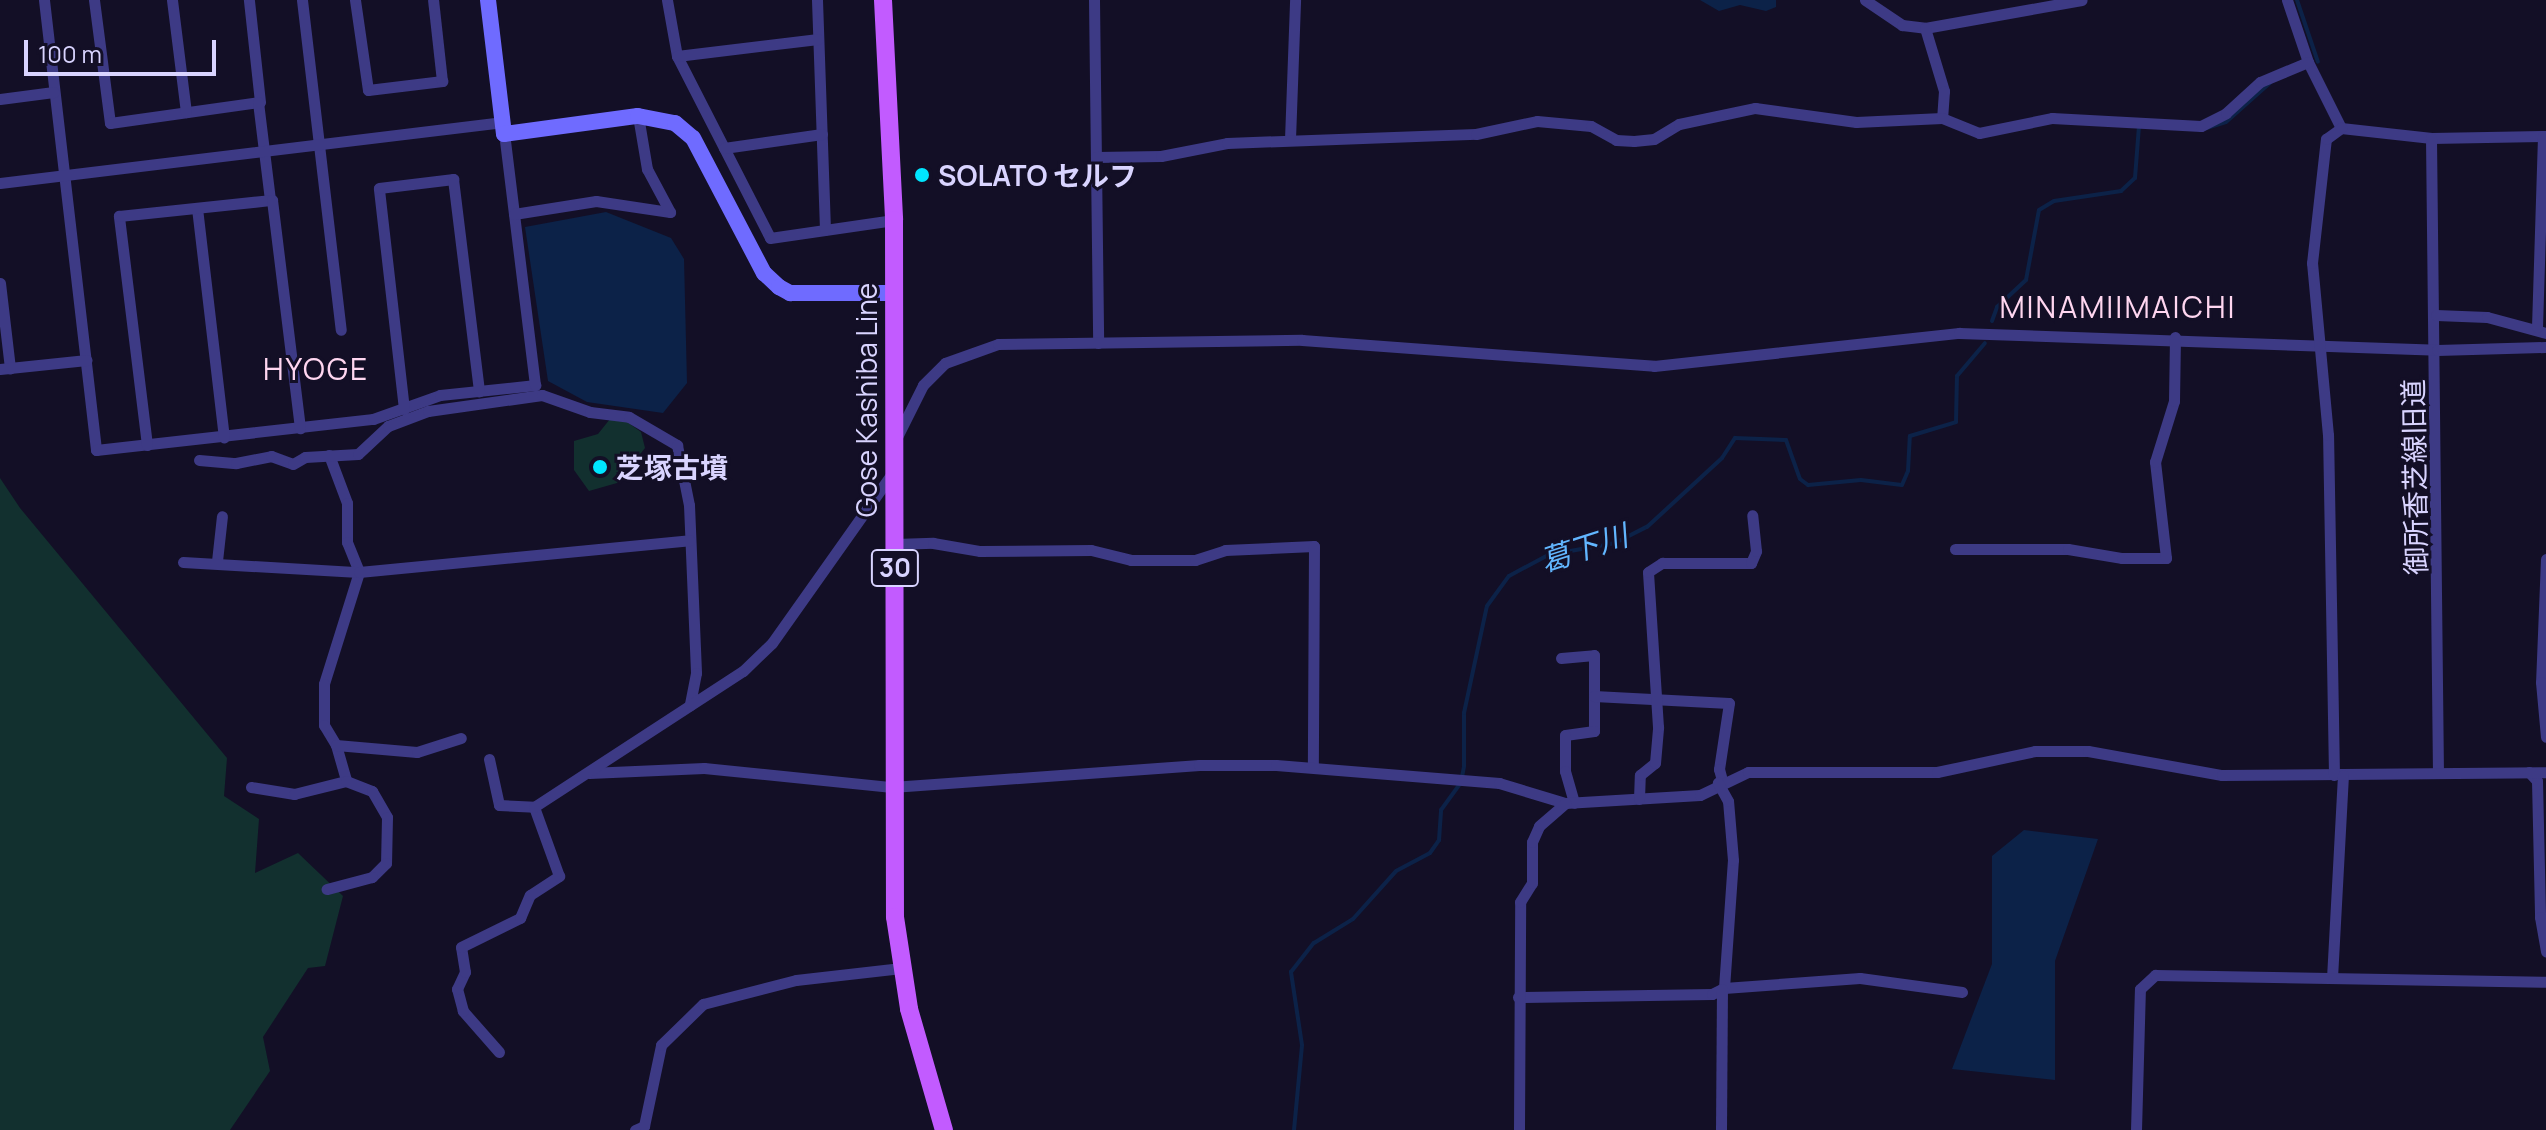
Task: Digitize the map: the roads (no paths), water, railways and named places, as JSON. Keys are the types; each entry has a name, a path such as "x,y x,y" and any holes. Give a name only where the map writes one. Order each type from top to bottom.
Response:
{"main road":[{"name":"Gose Kashiba Line","path":"883,0 894,220 892,787 901,968 944,1130"}],"street":[{"path":"44,0 96,450 373,419 440,395 535,385 488,0"},
{"path":"94,0 110,123 258,102"},
{"path":"172,0 186,112"},
{"path":"249,0 258,102 300,428"},
{"path":"302,0 341,330"},
{"path":"355,0 368,90 442,81 433,0"},
{"path":"667,0 677,56 770,238 894,220"},
{"path":"817,0 825,230"},
{"path":"1094,0 1098,343"},
{"path":"1290,139 1295,0"},
{"path":"1865,0 1902,25 1925,28 2082,0"},
{"path":"2287,0 2308,62 2328,94 2341,128"},
{"path":"1925,28 1944,91 1942,118"},
{"path":"677,56 818,39"},
{"path":"1096,157 1161,156 1227,143 1290,139 1476,134 1537,121 1591,126 1616,140 1634,141 1654,139 1679,124 1755,108 1856,122 1942,118 1964,131 1979,133 2052,118 2201,126 2226,113 2260,82 2308,62"},
{"path":"0,99 54,92"},
{"path":"514,214 596,201 670,212 647,169 638,116"},
{"path":"0,183 319,144 638,116 675,123 693,138 764,273 779,287 790,293 893,293"},
{"path":"2332,978 2338,775 2328,435 2320,342 2313,305 2316,210 2326,139 2341,128 2431,138 2545,136 2541,330 2487,317 2436,315"},
{"path":"724,148 822,134"},
{"name":"御所香芝線旧道","path":"2431,138 2437,350 2438,773"},
{"path":"404,409 379,188 453,179 479,391"},
{"path":"147,445 119,216 270,200"},
{"path":"197,208 224,437"},
{"path":"0,283 5,368 87,360"},
{"path":"895,441 923,385 967,351 998,344 1302,340 1654,366 1959,333 2320,342 2437,350 2546,347"},
{"path":"1955,549 2068,549 2122,558 2166,558 2155,462 2174,401 2175,337"},
{"path":"199,460 236,463 271,456 293,464 305,457 358,454 388,426 428,411 542,395 590,412 629,417 677,445 689,505 696,673 690,705"},
{"path":"329,455 347,503 347,542 359,572 324,684 324,725 336,745 346,781"},
{"path":"489,759 499,805 534,807 743,671 772,643 895,468"},
{"path":"1639,799 1640,775 1655,763 1655,697 1648,572 1662,563 1751,563 1756,551 1752,515"},
{"path":"217,561 222,516"},
{"path":"183,562 217,561 235,567 359,572 689,540"},
{"path":"895,544 933,543 980,551 1091,550 1131,560 1195,560 1225,550 1314,546 1313,767"},
{"path":"2546,559 2541,682 2546,737"},
{"path":"1561,658 1594,655 1594,731 1565,735 1565,771 1570,803"},
{"path":"1594,696 1729,703 1719,769 1720,782 1728,801 1733,860 1723,988 1721,1130"},
{"path":"336,745 389,753 417,752 461,738"},
{"path":"589,773 704,768 892,787 1199,765 1313,767 1499,783 1570,803 1700,795 1720,782 1748,772 1937,772 2035,751 2088,751 2222,775 2546,772"},
{"path":"2529,772 2537,781 2540,917 2546,951"},
{"path":"251,787 294,794 346,781 372,791 387,817 386,863 372,877 327,889"},
{"path":"1519,1130 1520,902 1532,883 1532,842 1539,826 1570,803"},
{"path":"499,1052 463,1011 457,989 465,972 461,947 520,918 530,895 559,876 534,807"},
{"path":"635,1130 644,1126 661,1045 703,1004 796,980 901,968"},
{"path":"2136,1130 2140,989 2155,975 2546,982"},
{"path":"1518,997 1618,998 1712,994 1723,988 1860,978 1962,992"}],"water":[{"path":"1700,0 1776,0 1776,7 1766,11 1740,5 1719,11"},
{"path":"606,212 671,238 684,259 687,383 663,413 587,402 548,381 525,227"},
{"path":"2024,830 2098,839 2055,961 2055,1080 1952,1069 1992,964 1992,856"}],"waterway":[{"name":"葛下川","path":"2297,0 2318,62"},
{"name":"葛下川","path":"2200,130 2226,122 2270,83"},
{"name":"葛下川","path":"1992,321 1997,307 2026,280 2039,210 2054,201 2121,191 2135,178 2139,126"},
{"name":"葛下川","path":"1294,1130 1302,1045 1291,972 1314,943 1353,919 1396,871 1430,853 1439,840 1441,810 1461,782 1464,713 1487,606 1509,576 1548,555 1615,543 1647,527 1722,458 1735,438 1786,440 1800,479 1808,485 1861,480 1902,485 1908,471 1910,436 1956,422 1957,376 1985,343"}],"place":[{"name":"SOLATO セルフ","path":"922,175"},
{"name":"芝塚古墳","path":"600,467"}],"district":[{"name":"MINAMIIMAICHI","path":"2118,307"},
{"name":"HYOGE","path":"316,369"}]}
